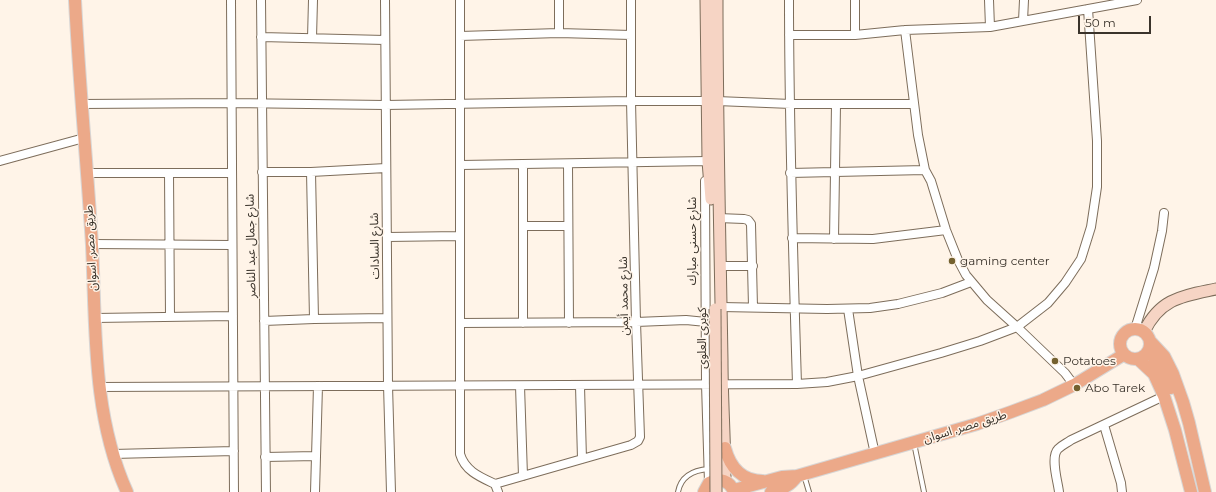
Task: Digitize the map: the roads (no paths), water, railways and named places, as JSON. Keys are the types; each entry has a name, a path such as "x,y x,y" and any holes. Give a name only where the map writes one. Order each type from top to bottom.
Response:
{"main road":[{"name":"طريق مصر, اسوان","path":"75,0 81,104 92,244 99,387 104,417 113,454 128,492"},
{"name":"شارع حسنى مبارك","path":"706,0 720,266 718,308 725,448 725,481"},
{"name":"شارع حسنى مبارك","path":"708,161 716,0"},
{"name":"كوبرى العلوى","path":"708,161 718,308 710,489"},
{"path":"1205,492 1189,423 1178,388 1164,356 1145,338 1125,332 1120,340 1120,350 1123,354 1130,359 1143,358 1145,338 1150,321 1158,311 1168,303 1180,297 1216,289"},
{"path":"1145,338 1165,376 1176,404 1198,492"},
{"name":"طريق مصر, اسوان","path":"743,490 790,485 801,475 914,443 1011,412 1043,400 1074,384 1123,354"},
{"path":"1138,359 1154,374 1164,396 1175,430 1191,492"},
{"path":"725,448 733,467 740,474 770,486"},
{"path":"710,489 717,480 725,481 732,486 743,490"}],"street":[{"name":"شارع جمال عبد الناصر","path":"231,0 234,492"},
{"name":"شارع جمال عبد الناصر","path":"261,0 266,492"},
{"path":"312,38 313,0"},
{"name":"شارع السادات","path":"385,0 388,385 391,492"},
{"path":"460,0 460,454 462,461 472,472 495,484 498,492"},
{"path":"559,0 559,33"},
{"name":"شارع محمد أيمن","path":"495,484 631,445 638,441 641,432 636,322 631,101 631,0"},
{"path":"789,0 790,173 797,384"},
{"path":"855,0 855,35"},
{"path":"989,0 990,27"},
{"path":"1023,21 1024,0"},
{"path":"789,35 855,35 905,30 990,27 1137,0"},
{"path":"99,387 388,385 639,386 797,384 827,382 858,376 941,354 1017,327 1048,303 1065,283 1081,259 1091,227 1097,187 1097,141 1088,9"},
{"path":"905,30 918,135 925,170 932,181 946,230 958,260 971,282 998,311 1065,373 1074,384"},
{"path":"460,36 559,33 631,35"},
{"path":"262,36 385,40"},
{"path":"81,104 231,103 385,105 631,101 712,101 790,104 914,104"},
{"path":"834,239 836,104"},
{"path":"0,161 84,138"},
{"path":"461,165 708,161"},
{"name":"شارع حسنى مبارك","path":"708,161 705,195 706,384 710,489"},
{"path":"522,164 523,323"},
{"path":"568,164 569,323"},
{"path":"262,172 311,172 386,168"},
{"path":"790,173 925,170"},
{"path":"311,172 314,319"},
{"path":"86,173 232,173"},
{"path":"169,173 170,317"},
{"path":"1145,338 1154,268 1160,244 1164,213"},
{"path":"718,218 744,219 750,222 752,228 753,307"},
{"path":"523,226 568,226"},
{"path":"792,238 874,239 946,230"},
{"path":"387,237 460,236"},
{"path":"92,244 232,245"},
{"path":"720,266 752,266"},
{"path":"718,308 870,308 898,304 942,293 971,282"},
{"path":"848,309 858,376 875,454"},
{"path":"95,318 233,316"},
{"path":"264,321 388,318"},
{"path":"460,323 569,323 686,320 706,322"},
{"path":"316,492 318,386"},
{"path":"520,386 523,476"},
{"path":"580,386 582,458"},
{"path":"1060,492 1054,460 1057,449 1104,424 1164,396"},
{"path":"1104,424 1121,482 1122,492"},
{"path":"113,454 234,451"},
{"path":"265,457 316,456"}],"lane":[{"path":"914,443 924,492"},
{"path":"678,492 684,479 691,473 700,469 709,468"},
{"path":"801,475 809,492"}],"place":[{"name":"gaming center","path":"952,261"},
{"name":"Potatoes","path":"1055,361"},
{"name":"Abo Tarek","path":"1077,388"}]}
